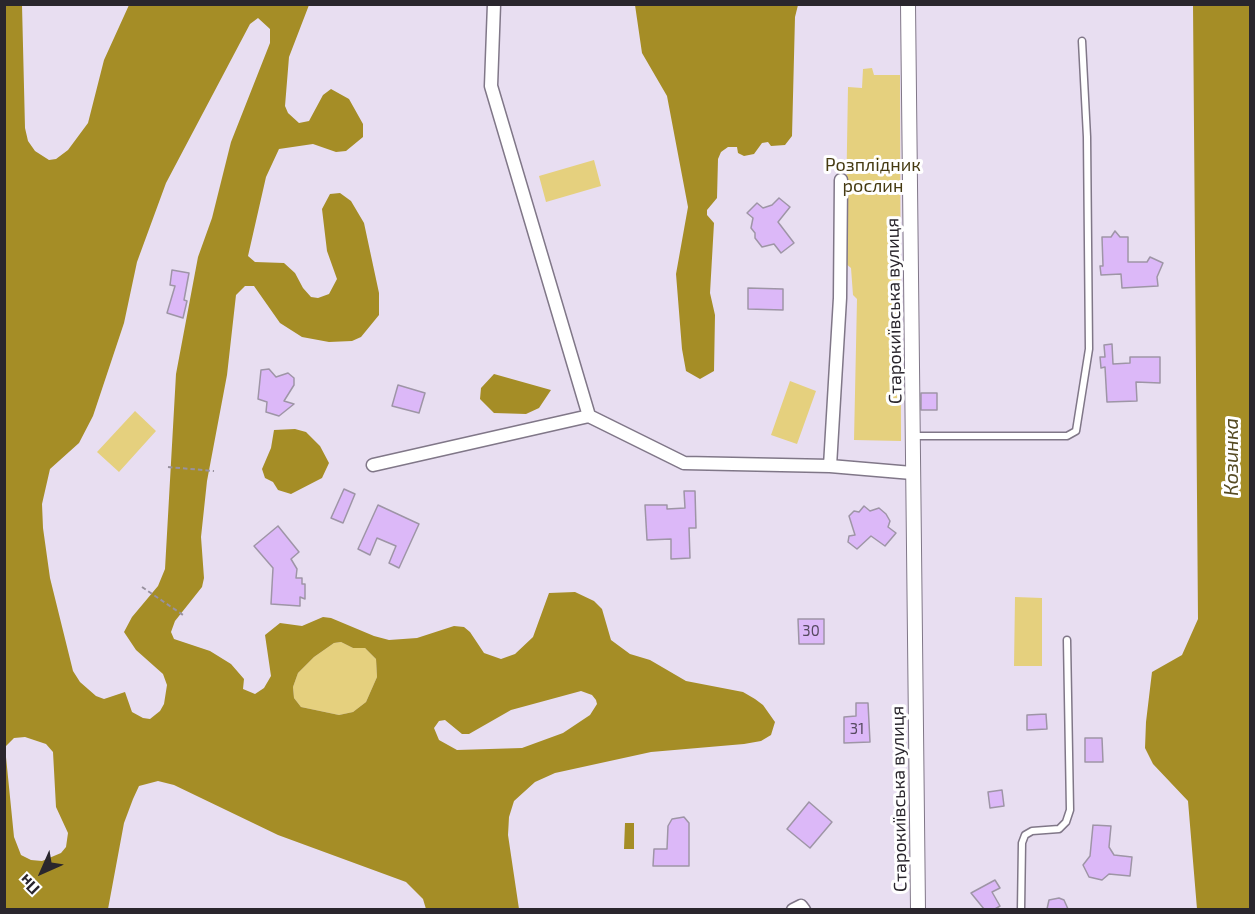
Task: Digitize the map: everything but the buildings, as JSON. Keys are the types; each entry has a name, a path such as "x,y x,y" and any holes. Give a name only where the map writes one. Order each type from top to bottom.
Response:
{"street":[{"path":"494,4 491,86 590,416"},
{"name":"Старокиївська вулиця","path":"908,4 918,909"},
{"path":"830,466 840,298 841,180"},
{"path":"373,465 590,416 684,463 830,466 912,473"},
{"path":"793,909 801,906 804,909"}],"lane":[{"path":"914,436 1067,436 1076,431 1089,349 1087,137 1083,41"},
{"path":"1021,909 1022,843 1025,835 1032,831 1059,829 1066,822 1070,810 1067,640"}],"path":[{"path":"168,467 213,471"},
{"path":"142,587 183,615"}],"green space":[{"name":"Розплідник рослин","path":"872,68 874,75 900,75 901,441 854,440 857,299 853,295 851,268 845,263 848,87 862,88 863,69"},
{"path":"594,160 601,186 546,202 539,176"},
{"path":"790,381 816,391 797,444 771,435"},
{"path":"135,411 156,431 119,472 97,452"},
{"path":"1015,597 1042,598 1042,666 1014,666"},
{"path":"341,642 353,648 365,648 376,659 377,677 366,702 353,712 339,715 301,707 294,698 293,687 298,673 314,657 334,643"}],"water":[{"path":"5,4 22,5 25,128 28,141 35,151 49,160 56,159 68,150 88,123 104,60 129,5 309,5 289,57 285,106 288,113 299,123 309,121 323,95 331,89 349,99 363,124 363,137 346,151 336,152 313,144 279,149 266,177 248,256 255,262 284,263 295,273 311,297 318,298 329,294 337,279 327,251 322,209 330,194 340,193 351,201 364,223 379,293 379,315 361,337 352,341 329,342 302,337 280,323 254,286 245,286 236,295 227,375 207,481 201,537 204,578 202,587 175,621 171,632 174,639 210,651 231,664 244,679 243,689 255,694 264,688 271,676 265,635 280,623 302,626 323,617 331,618 389,640 417,638 454,626 464,627 484,653 501,659 515,654 533,637 549,593 575,592 594,601 602,609 611,640 630,654 650,660 686,681 743,692 755,699 763,705 775,722 771,735 761,741 744,744 651,752 555,773 535,782 514,801 509,817 508,835 519,909 426,909 423,899 406,882 278,835 174,785 158,781 139,786 133,799 124,823 108,909 5,909","holes":["258,18 270,29 270,43 231,142 212,218 198,257 176,374 165,569 158,586 132,617 124,632 136,650 163,674 167,685 164,704 160,711 150,719 143,718 132,712 125,692 104,699 96,696 80,682 73,671 50,578 42,504 50,469 79,443 93,416 124,323 137,262 166,183 250,24","341,642 353,648 365,648 376,659 377,677 366,702 353,712 339,715 301,707 294,698 293,687 298,673 314,657 334,643","581,691 592,695 597,704 590,715 563,733 522,748 457,750 439,740 434,728 439,721 445,720 462,734 469,734 511,710","25,737 46,744 53,752 56,807 68,833 66,847 61,853 42,861 31,860 21,855 14,837 5,747 14,738"]},
{"path":"635,5 798,5 795,17 792,136 785,145 771,146 768,142 762,143 754,154 744,156 738,153 737,147 728,147 721,152 718,159 717,198 707,210 707,215 714,223 710,293 715,315 714,371 700,379 686,371 676,274 688,207 667,96 642,53"},
{"name":"Козинка","path":"1193,5 1250,5 1250,909 1197,909 1188,801 1153,764 1145,748 1152,672 1182,655 1198,619"},
{"path":"494,374 551,390 539,408 526,414 494,413 480,399 481,388"},
{"path":"295,429 306,432 320,446 329,463 322,478 291,494 278,490 273,482 265,478 262,469 271,448 274,430"},
{"path":"625,823 634,823 634,849 624,849"}]}
